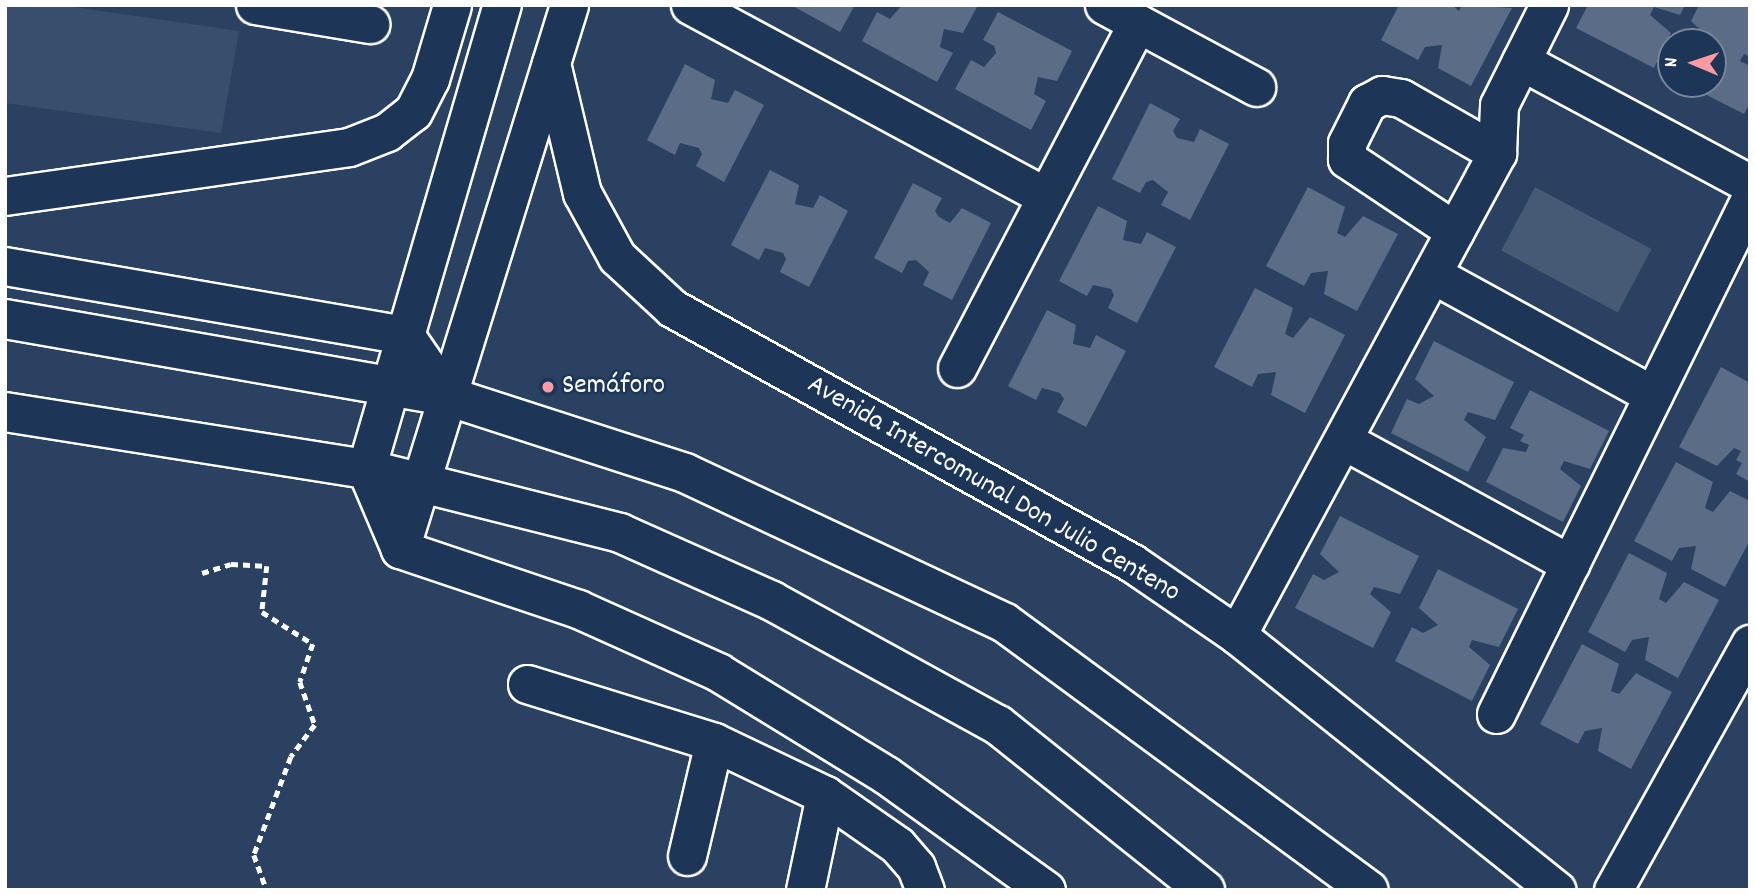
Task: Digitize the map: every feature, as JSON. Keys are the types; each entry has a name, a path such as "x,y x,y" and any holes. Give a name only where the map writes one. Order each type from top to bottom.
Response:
{"main road":[{"path":"5,320 392,383 447,396 685,473 1005,623 1368,890"},
{"path":"5,412 366,470 620,533 772,601 998,725 1205,890"}],"street":[{"path":"255,5 370,24"},
{"path":"5,196 349,147 387,132 413,113 430,79 452,5"},
{"path":"502,5 366,470 400,549 578,609 718,672 886,775 1046,890"},
{"path":"400,549 569,5"},
{"path":"690,5 1046,197"},
{"path":"1104,5 1256,87"},
{"path":"1237,635 1497,153 1499,105 1549,5"},
{"path":"957,368 1137,23"},
{"path":"1521,61 1750,184"},
{"name":"Avenida Intercomunal Don Julio Centeno","path":"551,63 582,193 617,257 672,308 1132,563 1237,635 1557,890"},
{"path":"1455,231 1347,159 1346,143 1367,103 1382,95 1401,98 1497,153"},
{"path":"1496,714 1750,199"},
{"path":"5,266 405,335 447,396"},
{"path":"1432,274 1653,394"},
{"path":"1343,440 1570,564"},
{"path":"1613,890 1750,644"},
{"path":"527,684 714,742 825,795 897,845 916,867 925,890"},
{"path":"687,856 714,742"},
{"path":"805,890 825,795"}],"path":[{"path":"202,573 232,564 267,566 262,612 313,644 300,682 315,726 291,757 254,855 267,890"}],"shaded area":[{"path":"5,5 60,5 239,31 221,133 5,103"},
{"path":"1535,187 1652,249 1618,313 1501,251"}],"building":[{"path":"791,5 855,5 840,32"},
{"path":"902,5 978,5 963,33 944,29 940,47 953,53 937,82 862,41 877,12 890,19"},
{"path":"1399,5 1452,5 1459,11 1462,5 1512,8 1471,86 1438,68 1442,45 1425,47 1418,60 1381,40"},
{"path":"1588,5 1685,5 1680,15 1654,7 1650,15 1665,28 1657,28 1657,62 1654,68 1576,28"},
{"path":"1699,5 1750,5 1750,57 1744,54 1740,61 1750,66 1750,103 1744,114 1713,98 1727,98 1727,28 1698,28 1691,21"},
{"path":"998,12 1072,51 1057,81 1038,77 1034,94 1046,101 1031,130 955,89 971,60 984,67 996,53 994,46 983,40"},
{"path":"685,64 715,80 711,99 728,103 735,90 764,105 724,182 696,166 702,154 699,148 680,143 675,155 647,140"},
{"path":"1150,103 1180,119 1173,131 1177,138 1194,142 1200,129 1229,144 1190,220 1161,205 1168,192 1153,180 1146,182 1140,193 1112,179"},
{"path":"770,170 799,185 795,204 813,208 820,195 848,211 809,287 780,272 786,259 783,253 765,248 759,260 731,245"},
{"path":"913,183 942,198 935,211 939,217 950,223 962,208 991,223 952,300 923,285 929,272 916,260 908,261 902,273 874,258"},
{"path":"1308,187 1345,207 1337,233 1345,237 1363,216 1398,234 1357,311 1324,294 1328,271 1311,273 1304,286 1266,266"},
{"path":"1098,206 1127,221 1123,240 1141,244 1147,232 1176,247 1137,323 1108,308 1114,295 1111,289 1093,285 1087,296 1059,281"},
{"path":"1255,288 1293,308 1285,334 1293,338 1310,317 1345,335 1305,413 1271,395 1276,372 1258,374 1252,387 1214,367"},
{"path":"1047,310 1076,325 1073,344 1090,348 1096,335 1126,351 1086,427 1057,412 1064,399 1060,393 1042,388 1036,400 1008,386"},
{"path":"1434,341 1514,382 1495,420 1468,412 1464,420 1486,437 1468,472 1391,433 1407,399 1419,404 1434,396 1415,379"},
{"path":"1721,367 1750,383 1750,482 1736,474 1742,463 1736,460 1741,451 1734,448 1717,466 1679,447"},
{"path":"1530,390 1609,431 1590,469 1564,461 1560,469 1581,486 1563,522 1486,482 1503,448 1526,452 1529,445 1520,441 1524,435 1510,428"},
{"path":"1676,462 1713,482 1705,508 1713,512 1730,491 1750,501 1750,540 1725,587 1691,569 1696,546 1679,548 1672,561 1634,541"},
{"path":"1340,516 1419,556 1400,594 1374,587 1370,594 1391,612 1373,648 1295,608 1313,574 1324,580 1339,572 1320,554"},
{"path":"1629,553 1667,573 1659,599 1666,603 1684,582 1719,600 1678,678 1645,660 1649,637 1632,640 1625,652 1588,632"},
{"path":"1438,569 1518,609 1499,647 1472,640 1469,647 1490,665 1472,701 1395,661 1412,627 1423,633 1438,625 1419,608"},
{"path":"1582,644 1619,664 1611,691 1619,694 1636,673 1672,692 1631,769 1598,751 1602,728 1585,731 1578,744 1540,724"}],"place":[{"name":"Semáforo","path":"548,387"}]}
